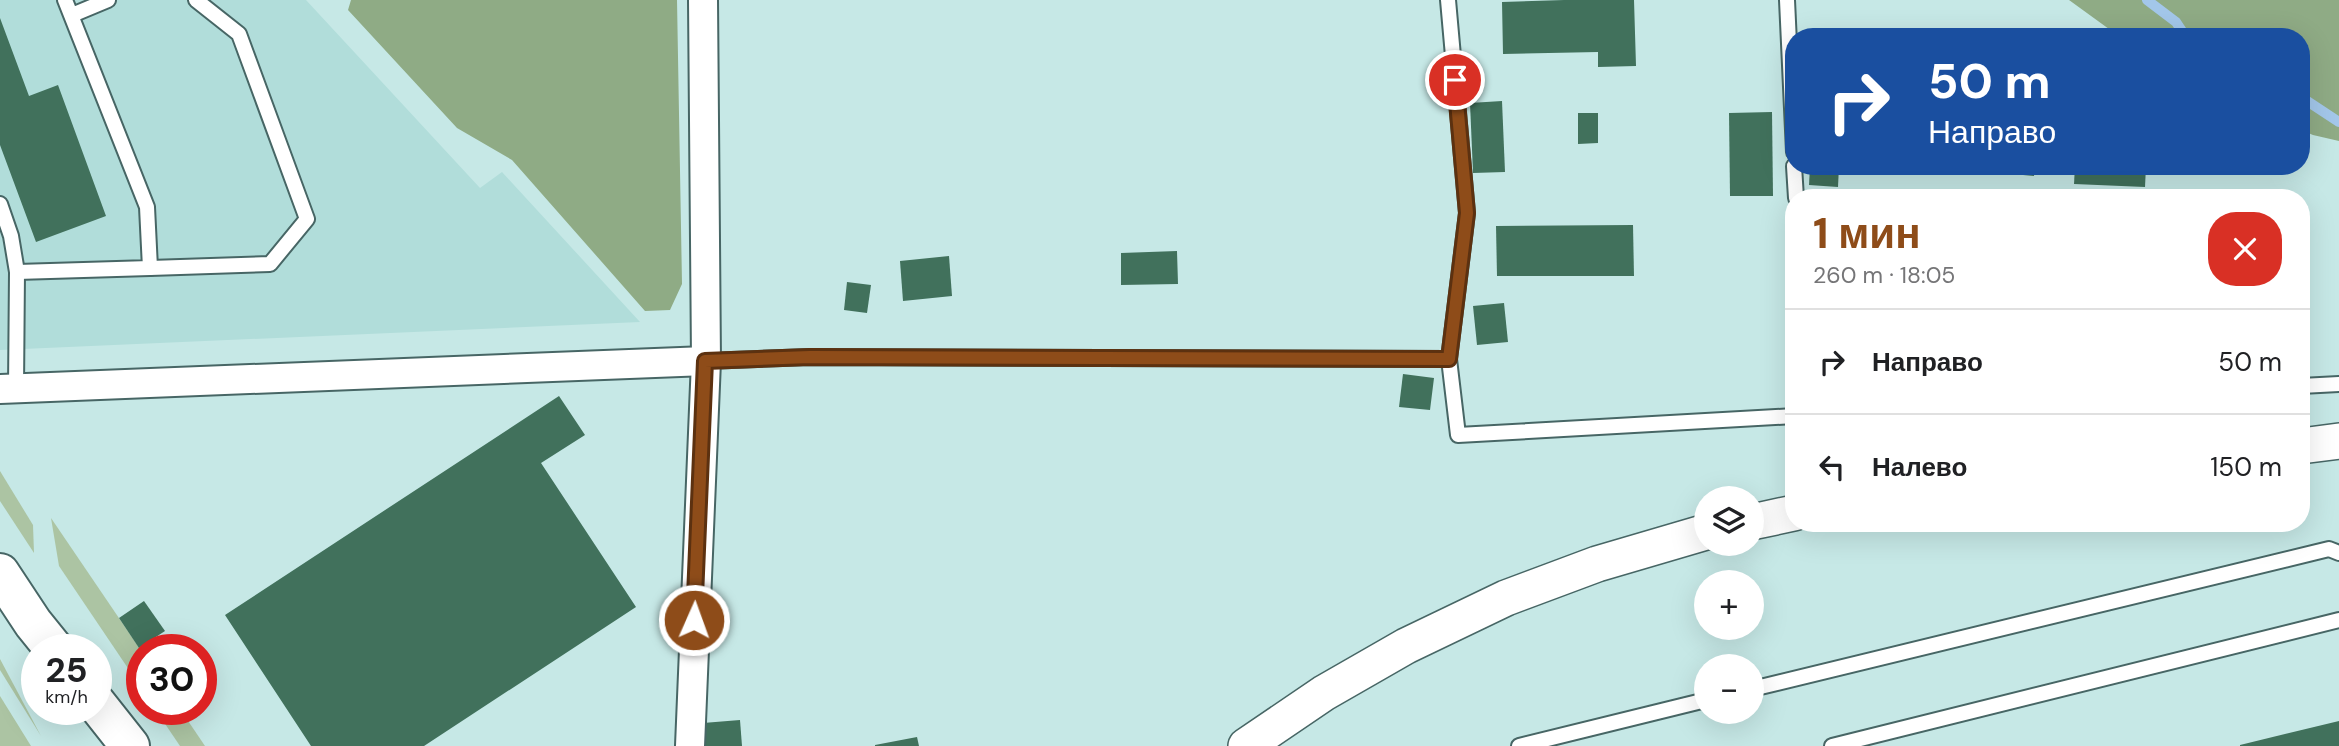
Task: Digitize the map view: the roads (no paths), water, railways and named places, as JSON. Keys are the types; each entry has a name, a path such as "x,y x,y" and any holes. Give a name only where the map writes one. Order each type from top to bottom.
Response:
{"main road":[{"path":"0,573 41,634"},
{"path":"112,723 130,746"},
{"path":"88,725 99,746"}],"street":[{"path":"690,746 705,361 704,0"},
{"path":"8,388 705,361"},
{"path":"2310,445 2339,442"},
{"path":"1764,519 1785,515"},
{"path":"1247,746 1324,693 1395,653 1506,598 1597,564 1694,536"}],"lane":[{"path":"65,0 147,208 150,268"},
{"path":"72,15 108,0"},
{"path":"17,272 270,264 307,219 239,34 196,0"},
{"path":"1448,0 1467,213 1449,359 1458,435 1785,416"},
{"path":"1787,0 1788,28"},
{"path":"0,204 11,236 17,272 8,388"},
{"path":"705,361 810,357 1449,359"},
{"path":"2310,386 2339,384"},
{"path":"1764,686 2329,549 2339,553"},
{"path":"1832,746 2339,620"},
{"path":"1519,746 1694,703"}],"waterway":[{"path":"2147,0 2180,28"},
{"path":"2310,103 2339,122"}]}
